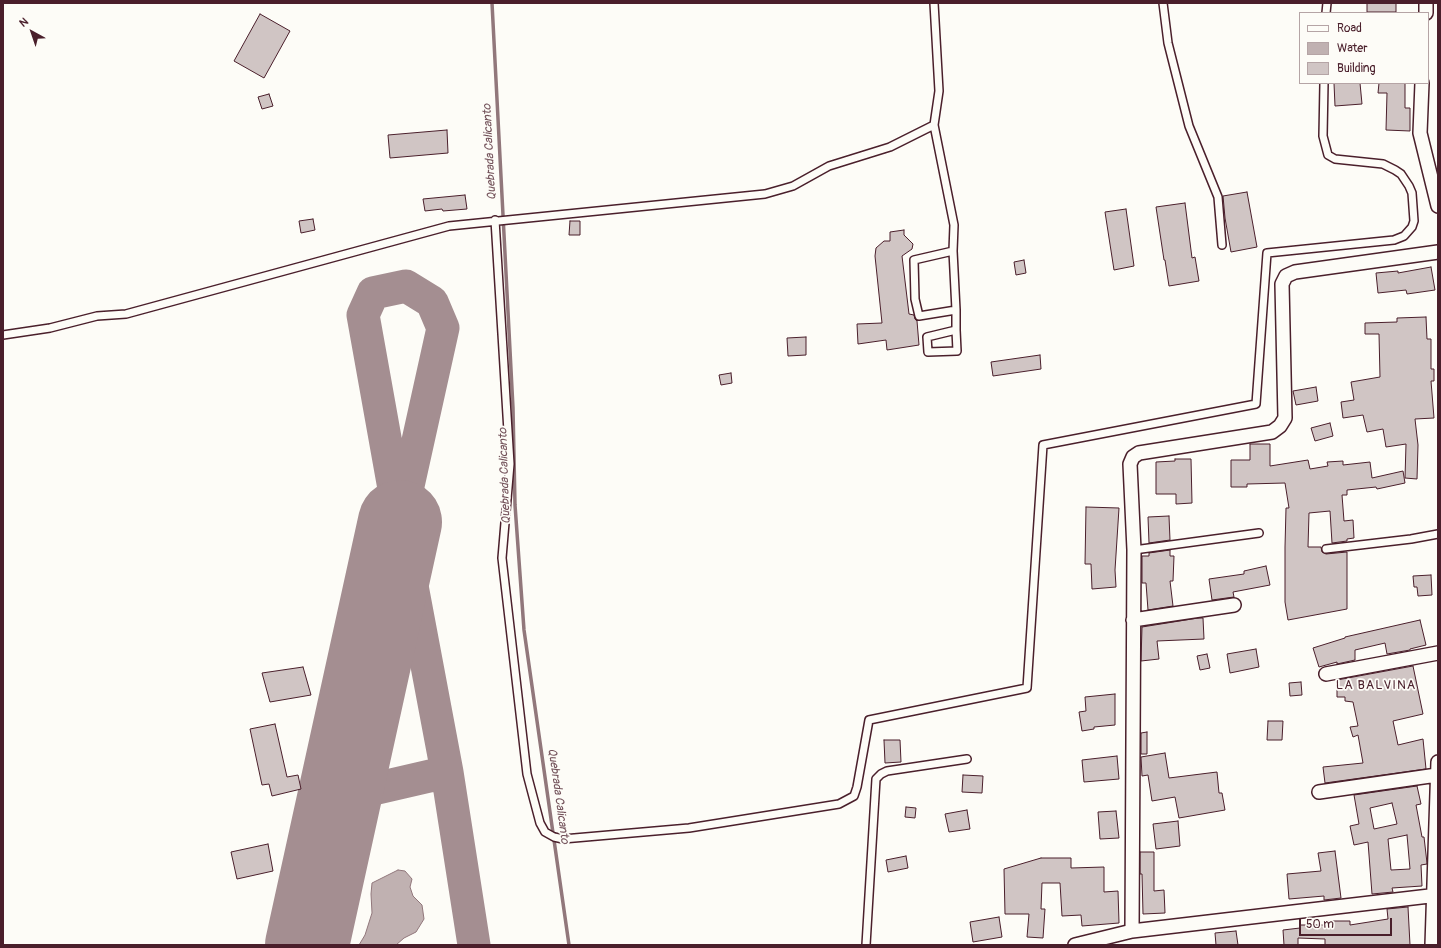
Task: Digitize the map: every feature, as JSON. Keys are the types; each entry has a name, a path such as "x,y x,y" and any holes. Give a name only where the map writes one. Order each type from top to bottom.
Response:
{"street":[{"path":"1422,84 1420,133 1438,206"},
{"path":"1132,932 1134,550 1130,464 1133,457 1139,453 1272,432 1280,426 1284,418 1282,284 1286,276 1295,272 1438,252"},
{"path":"1133,620 1234,605"},
{"path":"1326,674 1438,653"},
{"path":"1432,945 1435,895 1438,762"},
{"path":"1319,792 1438,775"},
{"path":"1076,945 1109,941 1132,932 1435,895"}],"lane":[{"path":"934,3 939,91 934,125 954,225 953,251 957,351 928,352 927,337 956,330"},
{"path":"1163,3 1168,43 1189,126 1218,197 1222,245"},
{"path":"495,220 510,464 502,558 527,774 540,823 545,832 554,837 563,839 689,828 839,804 854,796 857,787 869,720 1027,688 1043,445 1256,404 1267,253 1394,240 1404,236 1412,227 1414,221 1412,192 1401,174 1384,164 1335,159 1328,155 1324,136 1324,84"},
{"path":"3,335 50,328 97,316 126,314 449,226 512,218 764,194 793,186 829,166 890,147 934,125"},
{"path":"953,251 914,260 914,284 915,299 919,316 956,310"},
{"path":"1134,550 1259,533"},
{"path":"1326,549 1410,539 1438,534"},
{"path":"866,945 876,779 887,771 967,759"}],"water":[{"path":"398,870 405,871 412,879 410,887 413,896 422,905 424,919 416,932 404,938 396,945 359,945 365,935 372,913 372,883"}],"building":[{"path":"1367,3 1396,3 1396,12 1367,12"},
{"path":"260,14 290,31 264,78 234,61"},
{"path":"1334,84 1360,84 1362,104 1335,106"},
{"path":"1379,84 1405,84 1405,108 1410,108 1410,131 1386,130 1387,93 1378,93"},
{"path":"269,94 273,106 262,109 258,97"},
{"path":"447,130 448,153 390,158 388,135"},
{"path":"1247,192 1257,247 1231,252 1223,196"},
{"path":"465,195 467,209 425,211 423,199"},
{"path":"1185,203 1192,258 1195,257 1199,281 1169,286 1156,207"},
{"path":"1126,209 1134,266 1114,270 1105,212"},
{"path":"313,219 315,230 301,233 299,221"},
{"path":"570,221 580,221 580,235 569,235"},
{"path":"904,230 904,235 913,244 912,249 902,256 909,314 914,315 917,321 919,345 887,350 886,340 858,344 857,324 882,323 875,256 876,248 884,241 890,241 890,232"},
{"path":"1024,260 1026,273 1016,275 1014,262"},
{"path":"1431,267 1435,290 1407,294 1406,290 1378,293 1376,273 1398,271 1398,273"},
{"path":"1426,317 1427,339 1431,339 1431,369 1434,369 1434,381 1431,381 1434,418 1415,419 1418,445 1417,479 1405,478 1406,444 1386,447 1383,429 1367,432 1363,415 1343,418 1341,402 1354,400 1351,382 1380,377 1379,334 1365,334 1365,323 1397,322 1397,318"},
{"path":"806,337 806,355 788,356 787,338"},
{"path":"1040,355 1041,369 993,376 991,362"},
{"path":"731,373 732,383 721,385 719,375"},
{"path":"1316,387 1318,401 1296,405 1293,391"},
{"path":"1330,423 1333,436 1315,441 1311,428"},
{"path":"1250,444 1270,444 1270,466 1308,460 1310,469 1328,466 1327,462 1343,461 1343,465 1370,462 1372,478 1403,471 1405,483 1377,489 1376,487 1347,490 1347,495 1342,495 1344,521 1353,520 1354,538 1347,539 1347,541 1332,543 1330,511 1309,513 1308,547 1321,547 1322,552 1326,554 1347,552 1347,609 1288,620 1285,602 1285,547 1286,508 1289,508 1285,483 1247,484 1247,487 1231,487 1231,460 1250,460"},
{"path":"1175,459 1191,459 1192,503 1176,504 1176,494 1156,494 1156,462 1175,461"},
{"path":"1086,507 1119,508 1115,570 1116,587 1092,589 1091,564 1085,564"},
{"path":"1169,516 1170,540 1149,543 1148,517"},
{"path":"1170,550 1170,556 1174,556 1173,581 1170,581 1173,606 1148,610 1146,583 1142,583 1142,556 1149,556 1149,553"},
{"path":"1266,566 1270,585 1233,592 1234,597 1212,600 1209,579 1244,574 1244,571"},
{"path":"1431,575 1432,595 1418,596 1417,587 1414,587 1413,576"},
{"path":"1203,618 1204,639 1157,641 1159,659 1141,661 1142,627"},
{"path":"1420,620 1426,645 1410,650 1387,654 1385,643 1355,650 1355,660 1337,664 1337,662 1319,667 1313,648 1345,637"},
{"path":"1256,649 1259,667 1230,673 1227,654"},
{"path":"1207,654 1210,668 1200,670 1197,656"},
{"path":"1413,666 1423,714 1393,721 1398,745 1423,739 1426,769 1325,783 1323,767 1363,763 1358,735 1353,737 1350,727 1358,726 1353,702 1345,701 1345,697 1337,697 1337,680"},
{"path":"303,667 311,695 270,702 262,673"},
{"path":"1301,682 1302,695 1290,696 1289,683"},
{"path":"1115,694 1115,725 1094,727 1094,729 1082,731 1079,712 1086,711 1085,697"},
{"path":"1268,721 1283,721 1282,740 1267,740"},
{"path":"275,724 287,777 298,775 301,789 272,796 269,784 262,785 250,729"},
{"path":"1147,732 1147,754 1141,754 1141,733"},
{"path":"884,740 900,740 901,762 885,763"},
{"path":"1165,753 1169,778 1217,772 1219,793 1222,793 1225,810 1179,818 1175,797 1152,801 1148,775 1142,776 1141,757"},
{"path":"1117,756 1119,779 1084,782 1082,760"},
{"path":"963,775 983,776 982,793 962,792"},
{"path":"1417,786 1421,804 1416,805 1422,837 1424,837 1427,863 1421,865 1422,886 1392,888 1393,892 1372,894 1368,842 1354,845 1350,826 1359,824 1354,795","holes":["1392,803 1397,824 1374,829 1370,808","1407,835 1410,869 1391,870 1388,839"]},
{"path":"906,807 916,808 915,818 905,817"},
{"path":"967,810 970,829 949,832 945,814"},
{"path":"1116,811 1119,838 1100,839 1098,812"},
{"path":"1178,821 1180,846 1156,849 1153,824"},
{"path":"268,844 273,871 237,879 231,852"},
{"path":"1335,851 1341,898 1324,900 1324,896 1289,899 1287,874 1321,871 1318,853"},
{"path":"1140,852 1154,852 1154,891 1164,890 1165,913 1143,914"},
{"path":"906,856 908,868 888,872 886,860"},
{"path":"1041,858 1071,858 1071,868 1104,867 1104,892 1118,891 1119,923 1082,926 1081,915 1062,916 1060,883 1042,883 1041,909 1045,909 1043,938 1027,937 1029,914 1005,914 1004,869"},
{"path":"1408,907 1410,945 1325,945 1325,939 1298,938 1298,945 1284,945 1283,930 1300,928 1300,925 1326,925 1326,921 1350,921 1350,925 1388,919 1387,909"},
{"path":"999,917 1002,937 973,942 970,922"},
{"path":"1236,931 1238,945 1216,945 1215,933"}],"waterway":[{"name":"Quebrada Calicanto","path":"492,3 513,408 515,505 524,630 569,945"}],"taxiway":[{"path":"400,522 443,328 432,302 406,286 373,293 363,315 400,522 447,772 474,945"},
{"path":"339,797 447,772"}],"runway":[{"path":"307,945 400,522"}],"district":[{"name":"LA BALVINA","path":"1376,686"}]}
